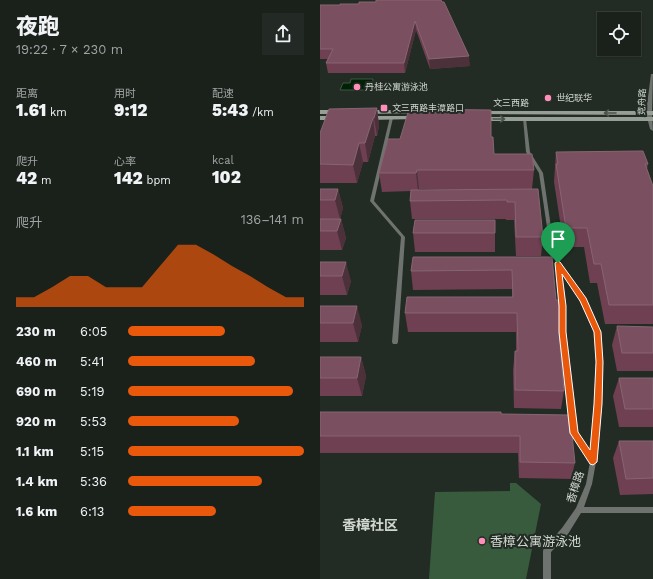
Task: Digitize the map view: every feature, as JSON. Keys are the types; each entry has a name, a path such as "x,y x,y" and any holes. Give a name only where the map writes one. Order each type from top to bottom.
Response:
{"main road":[{"path":"320,112 341,112"},
{"path":"360,118 392,118 423,115 363,112"},
{"name":"文三西路","path":"477,115 651,116 524,119 477,115"},
{"path":"320,118 344,118"}],"street":[{"name":"竞舟路","path":"653,75 651,116 653,129"}],"lane":[{"path":"392,118 372,201 403,237 395,342"},
{"name":"香樟路","path":"524,119 528,152 541,173 550,234 558,263 583,300 597,332 599,376 593,462 589,484 579,510 566,531 547,551 547,579"},
{"path":"579,510 653,510"}],"path":[{"path":"558,263 562,306 562,332 574,433 593,462"}],"shaded area":[{"name":"丹桂公寓游泳池","path":"351,79 373,79 372,90 340,90 343,83 350,83"},
{"name":"香樟公寓游泳池","path":"510,483 516,483 541,504 526,579 429,579 435,492 510,491"}],"building":[{"path":"376,0 441,0 444,2 469,56 429,59 415,21 404,63 326,63 333,49 320,49 320,5 359,4 359,2 376,2"},
{"path":"377,108 365,143 359,143 353,165 320,164 320,133 329,109"},
{"path":"409,109 491,110 491,137 493,137 494,154 532,154 534,170 417,170 416,173 379,173 388,139 400,139"},
{"path":"643,151 648,164 645,164 653,186 653,305 609,305 601,264 594,264 587,228 566,228 556,164 558,164 556,152"},
{"path":"320,189 338,189 335,200 320,200"},
{"path":"538,189 543,237 516,237 515,202 507,202 507,200 410,201 411,190"},
{"path":"320,219 341,219 337,231 320,231"},
{"path":"415,220 495,220 495,233 413,233"},
{"path":"413,257 552,257 556,300 559,300 563,333 559,333 564,391 515,390 515,351 518,351 517,313 405,313 407,297 513,297 512,270 411,271"},
{"path":"320,262 346,262 342,276 320,276"},
{"path":"320,306 357,306 353,323 320,323"},
{"path":"617,326 653,327 653,353 622,353"},
{"path":"320,357 361,357 357,378 320,378"},
{"path":"619,378 653,378 653,409 625,409"},
{"path":"320,412 501,412 501,414 570,415 575,463 520,462 520,436 320,436"},
{"path":"619,441 653,441 653,478 626,479"}],"place":[{"name":"丹桂公寓游泳池","path":"357,87"},
{"name":"世纪联华","path":"548,98"},
{"name":"文三西路丰潭路口","path":"384,108"},
{"name":"香樟公寓游泳池","path":"482,541"}],"district":[{"name":"香樟社区","path":"370,525"}],"route":[{"path":"558,263 583,300 597,332 600,362 593,462 574,433 562,332 562,306 558,263"}]}
